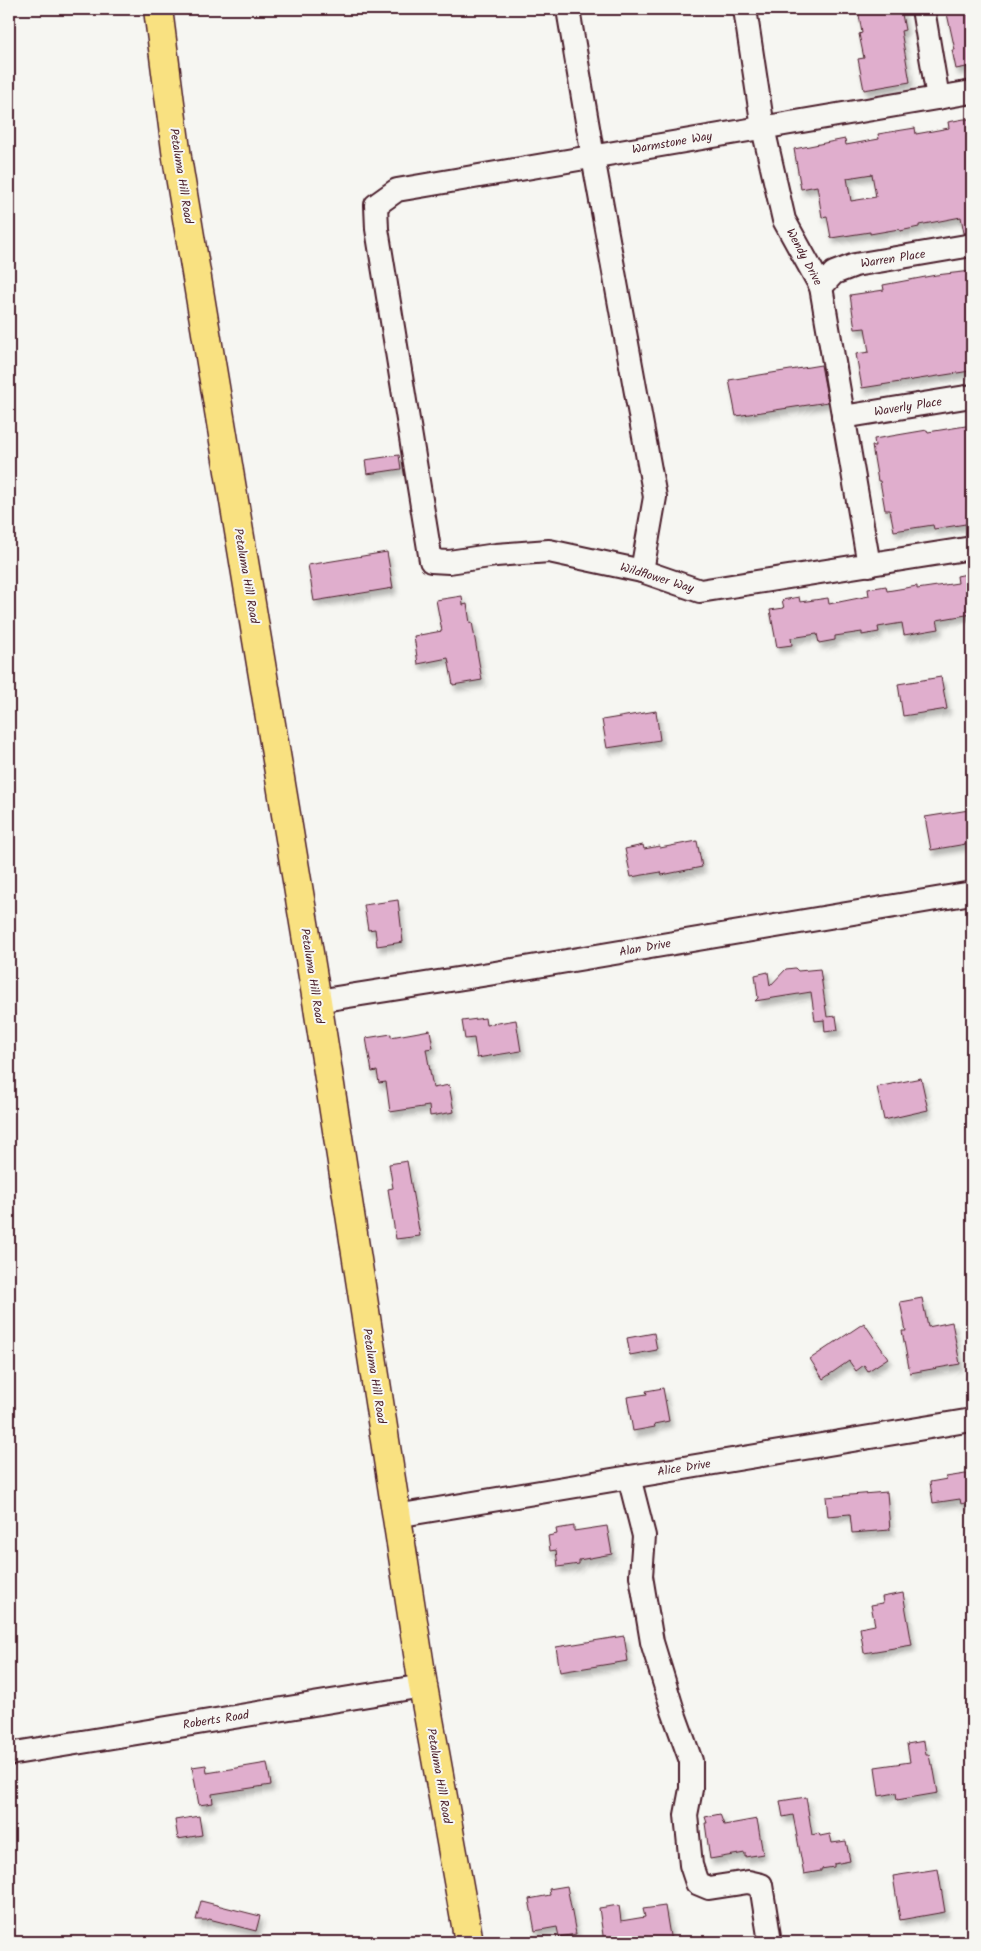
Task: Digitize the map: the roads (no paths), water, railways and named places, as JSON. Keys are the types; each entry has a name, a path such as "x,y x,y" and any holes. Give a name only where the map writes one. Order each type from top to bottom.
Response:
{"main road":[{"name":"Petaluma Hill Road","path":"158,9 177,158 316,1001 423,1686 469,1942"}],"street":[{"path":"568,9 592,157 655,497 642,571"},
{"name":"Wendy Drive","path":"745,9 763,128 784,220 821,287 869,565"},
{"path":"922,9 938,98"},
{"name":"Warmstone Way","path":"432,561 376,229 376,205 397,190 972,92"},
{"name":"Warren Place","path":"821,287 834,273 855,265 972,245"},
{"name":"Waverly Place","path":"843,417 972,396"},
{"name":"Wildflower Way","path":"432,561 449,562 496,555 549,552 642,571 700,591 972,548"},
{"name":"Alan Drive","path":"316,1001 496,973 972,893"},
{"name":"Alice Drive","path":"396,1516 972,1420"},
{"path":"629,1477 644,1536 641,1576 652,1642 673,1711 691,1761 691,1789 686,1814 691,1865 697,1883 709,1888 748,1882 761,1885 770,1942"},
{"name":"Roberts Road","path":"9,1754 423,1686"}]}
